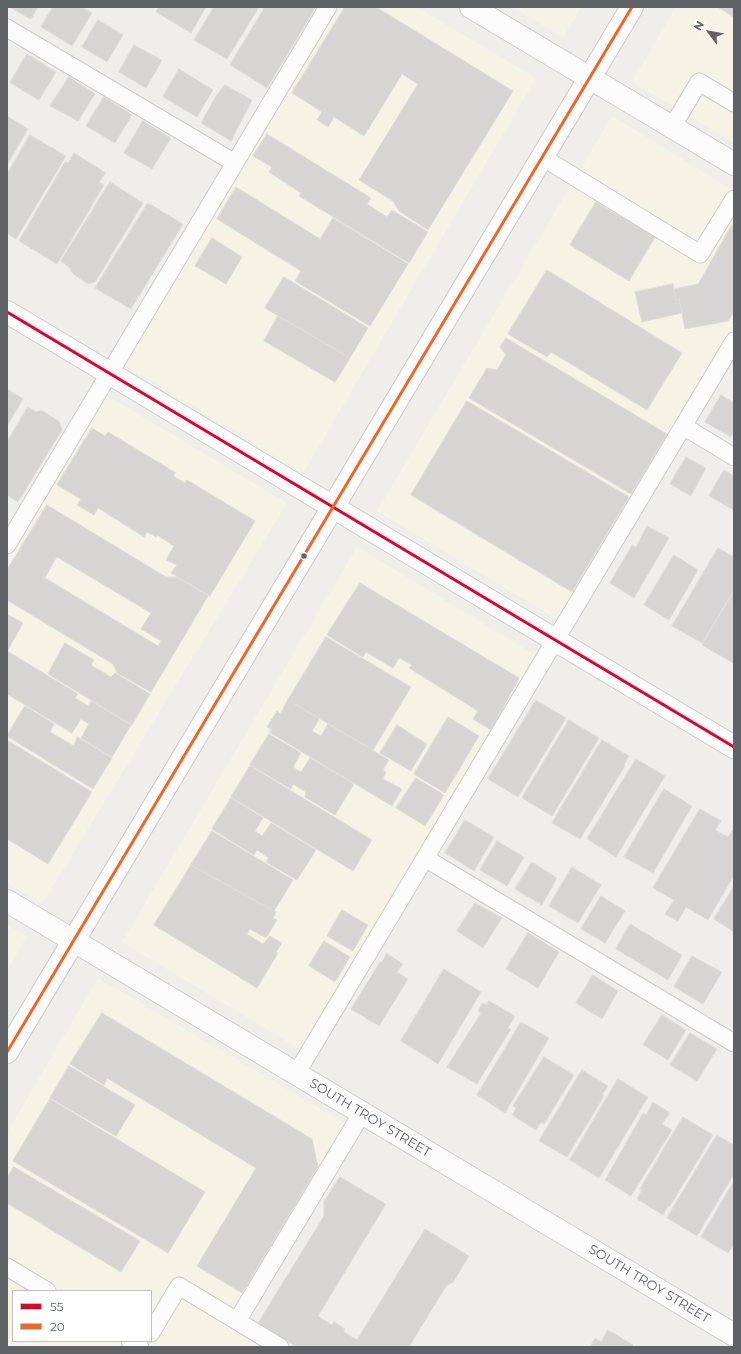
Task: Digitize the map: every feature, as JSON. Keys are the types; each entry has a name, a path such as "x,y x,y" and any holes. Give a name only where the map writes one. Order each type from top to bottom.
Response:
{"street":[{"path":"471,7 734,164"},
{"path":"7,1052 632,7"},
{"path":"7,312 734,747"},
{"name":"SOUTH TROY STREET","path":"7,901 734,1335"}],"lane":[{"path":"7,545 328,7"},
{"path":"7,28 234,163"},
{"path":"672,127 698,82 734,103"},
{"path":"542,157 700,254 734,199"},
{"path":"296,1074 734,341"},
{"path":"683,426 734,457"},
{"path":"425,858 734,1043"},
{"path":"237,1321 362,1113"},
{"path":"7,1267 45,1290"},
{"path":"152,1331 179,1286 280,1347"},
{"path":"132,1342 141,1347"}],"shaded area":[{"path":"328,7 416,7 536,78 303,473 117,360"},
{"path":"512,7 581,7 563,37"},
{"path":"676,7 734,7 734,143 632,82"},
{"path":"612,116 734,191 734,341 565,624 377,511"},
{"path":"99,391 287,503 42,904 7,883 7,545"},
{"path":"357,547 543,660 308,1054 122,942"},
{"path":"7,925 27,936 7,970"},
{"path":"98,978 353,1128 237,1320 280,1347 7,1347 7,1133"}],"building":[{"path":"10,7 38,7 31,19"},
{"path":"53,7 81,7 92,13 72,46 41,27"},
{"path":"159,7 206,7 191,33 156,12"},
{"path":"214,7 259,7 227,59 194,40"},
{"path":"265,7 316,7 267,88 230,65"},
{"path":"345,7 376,7 513,91 428,230 399,211 393,201 359,180 418,84 402,74 364,136 334,117 328,127 317,120 322,112 292,93"},
{"path":"718,7 734,7 734,17"},
{"path":"98,20 123,35 107,62 82,47"},
{"path":"134,45 162,60 146,88 119,72"},
{"path":"27,54 56,72 39,100 10,83"},
{"path":"179,69 213,90 197,117 163,97"},
{"path":"69,77 95,94 78,121 50,106"},
{"path":"225,85 252,100 231,141 201,123 216,96"},
{"path":"104,97 132,115 115,143 86,126"},
{"path":"7,116 28,129 7,165"},
{"path":"143,121 171,138 152,169 124,153"},
{"path":"267,134 371,198 367,204 387,217 392,210 428,232 409,263 299,196 301,193 269,172 272,167 253,156"},
{"path":"30,135 66,156 16,239 7,233 7,174"},
{"path":"74,153 106,173 99,182 104,185 57,264 19,241 65,162 68,163"},
{"path":"110,182 143,203 95,282 88,284 73,274 69,267 61,261"},
{"path":"236,187 320,239 333,218 408,264 370,326 295,281 301,271 217,219"},
{"path":"596,202 655,237 629,281 570,245"},
{"path":"148,203 183,224 131,309 95,288"},
{"path":"732,225 734,226 734,312 728,321 685,329 679,299 676,300 674,289 698,284"},
{"path":"212,238 242,257 226,284 195,266"},
{"path":"547,270 682,353 647,410 551,352 547,357 508,334"},
{"path":"284,277 368,328 350,358 265,308"},
{"path":"673,284 676,300 679,299 682,313 642,322 635,292"},
{"path":"278,316 350,358 335,382 264,341"},
{"path":"506,338 667,434 631,494 469,398 487,368 497,370 506,355 500,347"},
{"path":"7,389 23,399 7,426"},
{"path":"721,395 734,403 734,431 731,437 705,422"},
{"path":"467,401 629,497 572,592 411,495"},
{"path":"28,407 36,412 41,410 59,421 62,430 18,502 7,495 7,442"},
{"path":"92,428 105,436 108,432 176,473 173,476 185,483 187,480 255,521 210,596 171,573 177,565 166,560 174,546 157,535 156,537 147,532 144,537 98,508 94,515 77,505 81,499 57,485"},
{"path":"686,457 706,468 691,496 670,484"},
{"path":"724,470 734,476 734,510 709,496"},
{"path":"47,505 166,577 177,577 208,596 151,692 117,673 113,664 7,600 7,570","holes":["57,557 151,613 141,629 161,641 158,646 45,578"]},
{"path":"647,526 669,538 634,598 610,583 632,545 636,547"},
{"path":"718,548 734,557 734,590 702,643 672,626"},
{"path":"674,555 698,570 669,620 644,605"},
{"path":"360,583 519,678 491,730 473,719 478,711 409,668 412,665 399,658 393,668 366,652 363,657 327,635"},
{"path":"734,591 734,661 733,663 702,645"},
{"path":"7,614 23,623 8,650 7,649"},
{"path":"326,637 411,687 373,750 288,700"},
{"path":"65,643 94,660 91,665 111,677 115,673 150,694 132,725 48,674"},
{"path":"7,651 78,694 75,698 88,706 91,701 131,725 112,757 81,738 89,724 81,719 72,733 7,694"},
{"path":"288,700 319,719 312,731 321,736 328,724 389,760 383,770 386,772 383,779 402,789 392,806 269,732 272,730 267,727 277,711 280,714"},
{"path":"536,700 566,718 518,797 488,779"},
{"path":"25,706 54,724 50,732 74,746 77,737 112,758 93,789 7,736"},
{"path":"448,717 479,736 445,793 414,774"},
{"path":"569,720 599,738 552,816 522,798"},
{"path":"397,725 427,744 411,771 380,753"},
{"path":"269,734 301,753 293,767 301,772 310,758 354,784 335,815 305,797 306,792 293,784 291,789 250,765"},
{"path":"7,740 92,792 48,864 7,839"},
{"path":"602,740 629,756 624,765 625,766 580,839 552,823"},
{"path":"636,759 665,776 616,857 587,839"},
{"path":"250,766 372,840 353,871 231,797"},
{"path":"416,778 444,795 425,826 396,808"},
{"path":"664,789 692,806 653,873 624,857"},
{"path":"231,798 263,818 255,831 262,836 271,823 316,850 297,880 266,862 269,858 257,850 254,855 212,829"},
{"path":"700,809 721,821 715,830 728,837 734,828 734,875 708,920 686,907 678,921 665,914 674,900 653,888"},
{"path":"465,820 494,837 474,871 445,853"},
{"path":"212,831 293,880 274,911 191,865"},
{"path":"497,841 524,857 507,886 480,870"},
{"path":"532,862 557,878 542,905 515,889"},
{"path":"191,865 276,912 273,918 277,920 266,938 250,929 247,934 263,944 270,936 282,943 276,952 278,953 257,988 154,925"},
{"path":"572,867 601,885 578,923 549,906"},
{"path":"734,886 734,932 714,919"},
{"path":"601,896 625,911 605,943 581,929"},
{"path":"475,903 502,918 483,948 457,931"},
{"path":"342,910 368,925 353,951 327,936"},
{"path":"630,924 682,955 668,980 616,949"},
{"path":"528,933 559,952 538,988 506,969"},
{"path":"324,941 350,957 335,982 309,966"},
{"path":"387,954 403,964 397,972 408,979 379,1026 351,1009 380,962 381,963"},
{"path":"692,956 722,972 703,1004 674,987"},
{"path":"444,969 481,992 438,1064 401,1041"},
{"path":"593,975 618,991 602,1019 576,1003"},
{"path":"489,1001 515,1016 508,1028 511,1029 477,1084 447,1067 481,1013 478,1011 482,1003 486,1005"},
{"path":"102,1013 312,1139 318,1167 242,1293 197,1266 256,1168 107,1078 104,1085 70,1064"},
{"path":"662,1015 686,1030 668,1060 643,1045"},
{"path":"521,1022 549,1038 505,1113 477,1095"},
{"path":"690,1033 717,1049 697,1081 670,1065"},
{"path":"544,1057 574,1075 544,1124 541,1122 536,1130 512,1115 516,1108 513,1106"},
{"path":"69,1066 135,1105 116,1136 50,1098"},
{"path":"582,1070 608,1086 602,1095 604,1096 567,1157 539,1141"},
{"path":"618,1079 648,1097 599,1178 570,1160"},
{"path":"50,1099 205,1192 168,1253 13,1161"},
{"path":"653,1102 670,1113 662,1124 672,1130 631,1196 605,1180 643,1113 646,1115"},
{"path":"683,1117 713,1135 663,1215 637,1199 642,1190 640,1189"},
{"path":"717,1135 734,1145 734,1174 697,1236 667,1218"},
{"path":"14,1167 140,1241 121,1272 7,1203 7,1178"},
{"path":"340,1177 386,1204 318,1316 332,1325 334,1322 345,1329 343,1331 357,1340 425,1229 469,1256 453,1282 446,1286 409,1347 297,1347 258,1323 324,1216 324,1202"},
{"path":"734,1181 734,1244 728,1253 701,1237"},
{"path":"608,1330 633,1345 631,1347 590,1347 595,1338 601,1342"}],"transit line":[{"name":"20","path":"7,1052 632,7"},
{"name":"55","path":"7,312 734,747"}]}
